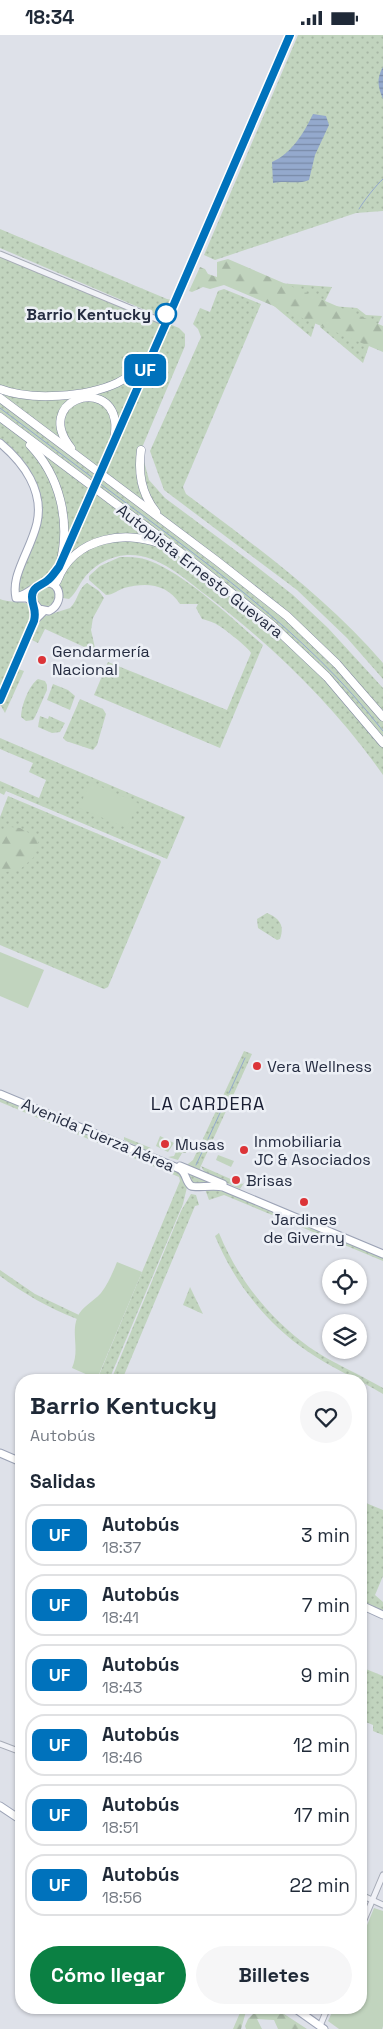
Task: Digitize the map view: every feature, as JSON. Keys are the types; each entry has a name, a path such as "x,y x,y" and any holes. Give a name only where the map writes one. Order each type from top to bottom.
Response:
{"highway":[{"path":"84,392 118,383 136,370 153,353"},
{"path":"0,389 34,396 84,392 97,393 108,399 115,409 120,427"},
{"path":"79,457 64,436 60,422 65,407 78,398 94,397 106,403 115,420 114,440"},
{"name":"Autopista Ernesto Guevara","path":"0,398 168,524 287,617 337,664 383,717"},
{"path":"4,420 38,453 49,467 56,482 64,541 60,566"},
{"name":"Autopista Ernesto Guevara","path":"4,420 184,555 287,638 327,677 383,743"},
{"path":"140,450 139,468 146,496 168,524"},
{"path":"58,586 66,565 94,544 113,538 124,536 145,538 184,555"}],"main road":[{"path":"0,701 34,621 44,611 52,610 57,606 60,597 58,586 60,566 166,323"},
{"path":"0,443 27,472 38,500 38,521 16,580 16,597"},
{"path":"16,597 44,583 60,566"},
{"path":"44,583 58,586"},
{"path":"34,621 32,596 35,589"},
{"path":"16,597 27,598 44,611"},
{"name":"Avenida Fuerza Aérea","path":"0,1090 180,1169 186,1174 193,1188 202,1185 223,1187 383,1252"},
{"name":"Avenida Fuerza Aérea","path":"0,1094 10,1096 383,1252"},
{"path":"188,1181 191,1174 199,1174 203,1180 202,1185"},
{"path":"0,1453 15,1459"},
{"path":"367,1608 383,1615"},
{"path":"0,1806 15,1816"},
{"path":"303,2014 322,2028"}],"street":[{"path":"0,254 166,323"},
{"path":"0,1743 15,1749"},
{"path":"367,1912 383,1875"},
{"path":"367,1898 383,1905"},
{"path":"322,2028 326,2014"}],"green space":[{"path":"298,35 383,35 383,211 356,213 215,260 204,255"},
{"path":"0,229 172,300 166,311 164,309 161,311 163,313 159,316 0,248"},
{"path":"0,254 179,328 185,334 185,346 141,450 149,480 165,498 293,595 328,628 383,688 383,775 345,725 279,656 189,581 159,562 138,555 114,557 96,566 69,599 63,598 48,583 21,596 15,591 37,521 34,486 0,443"},
{"path":"228,259 383,326 383,352 224,285 210,289 203,287 192,292 189,291 200,267 205,269 208,274 217,277 217,262"},
{"path":"278,283 332,287 321,309"},
{"path":"224,289 261,304 183,487 186,494 289,573 338,616 383,663 383,679 347,638 297,590 164,490 150,451 201,337 198,329 193,324 200,308 210,312 218,291"},
{"path":"268,301 318,315 311,337"},
{"path":"332,306 357,308 366,315 382,316 374,332"},
{"path":"323,319 371,340 363,363 320,327"},
{"path":"120,557 147,560 164,567 209,599 263,645 220,748 94,695 108,662 227,710 251,653 222,628 213,622 202,619 196,608 198,604 180,604 169,592 156,586 132,586 106,595 89,580 89,576 100,566"},
{"path":"87,583 99,591 104,598 93,618 91,630 95,648 93,651 45,629 38,643 32,640 42,617 70,608"},
{"path":"46,586 54,589 57,597 54,605 46,608 38,605 35,597 38,589"},
{"path":"0,599 26,603 34,610 33,619 0,691"},
{"path":"18,669 24,671 5,713 1,706"},
{"path":"38,679 45,681 47,690 33,720 26,721 21,717 22,707 26,696"},
{"path":"53,684 68,690 75,696 70,710 47,700"},
{"path":"80,699 103,709 106,714 97,745 93,750 66,741 63,738"},
{"path":"40,716 48,719 49,716 65,723 60,732 52,733 38,727"},
{"path":"0,738 185,817 167,859 6,791 4,795 0,793 0,781 39,798 46,780 29,772 33,763 0,749"},
{"path":"90,782 138,803 127,828 79,808"},
{"path":"8,796 160,860 161,862 108,987 104,989 0,945 0,817"},
{"path":"10,827 20,828 38,838 38,848 33,858 18,871 0,872 0,830"},
{"path":"267,913 275,917 280,923 282,930 280,939 277,940 258,928 257,919"},
{"path":"0,952 44,970 28,1008 0,996"},
{"path":"244,1051 252,1054 200,1168 201,1172 233,1191 188,1183 183,1204 112,1374 100,1374 180,1181 179,1177 0,1102 0,1090 174,1163 188,1164 193,1160"},
{"name":"Musas","path":"160,1136 174,1143 168,1152 156,1146"},
{"path":"124,1137 151,1148 148,1151 124,1140"},
{"path":"183,1137 189,1145 186,1153 182,1153 178,1160 168,1157 174,1156"},
{"path":"218,1155 234,1161 231,1167 216,1160"},
{"path":"201,1166 242,1184 244,1183 240,1189 205,1173"},
{"path":"220,1187 383,1255 383,1261 224,1195 209,1200 205,1189"},
{"path":"191,1194 196,1195 199,1205 195,1206 125,1374 113,1374 181,1211"},
{"path":"219,1233 235,1266 245,1281 280,1323 322,1355 322,1359 329,1359 357,1374 346,1374 316,1357 292,1340 252,1300 231,1269 215,1236"},
{"path":"117,1262 142,1272 99,1374 86,1374 72,1368 75,1355 75,1324 82,1310 98,1296 110,1278"},
{"path":"0,1270 35,1294 79,1315 77,1319 18,1289 0,1276"},
{"path":"190,1287 203,1314 183,1305"},
{"path":"367,1379 383,1388 383,1394 367,1385"},
{"path":"367,1503 383,1510 383,1576 375,1595 383,1602 383,1613 367,1607"},
{"path":"367,1669 383,1676 383,1735 373,1731 373,1725 367,1722"},
{"path":"374,1908 383,1911 383,2026 382,2029 339,2029 328,2021 331,2014 367,2014 367,1925"},
{"path":"239,2014 245,2014 241,2029 233,2029"},
{"path":"253,2014 284,2014 307,2029 278,2029 274,2020 257,2019 262,2029 246,2029 245,2026"}],"water":[{"path":"383,67 383,99 378,83"},
{"path":"313,114 326,116 329,125 315,155 309,180 273,183 272,162 291,148"}],"waterway":[{"path":"218,195 287,35"},
{"path":"359,209 383,179"},
{"path":"173,297 216,199"},
{"path":"0,408 93,478"},
{"path":"98,482 212,568 285,628 353,694 383,731"},
{"path":"229,1093 245,1058"},
{"path":"208,1139 225,1102"},
{"path":"196,1165 203,1150"}],"bus line":[{"name":"UF","path":"0,700 34,621 36,609 32,600 33,593 37,586 50,579 59,567 166,323 163,316 171,311 290,35"}],"place":[{"name":"Barrio Kentucky","path":"166,314"},
{"name":"Gendarmería Nacional","path":"42,660"},
{"name":"Vera Wellness","path":"257,1066"},
{"name":"Musas","path":"165,1144"},
{"name":"Inmobiliaria JC & Asociados","path":"244,1150"},
{"name":"Brisas","path":"236,1180"},
{"name":"Jardines de Giverny","path":"304,1202"}],"district":[{"name":"LA CARDERA","path":"208,1103"}]}
